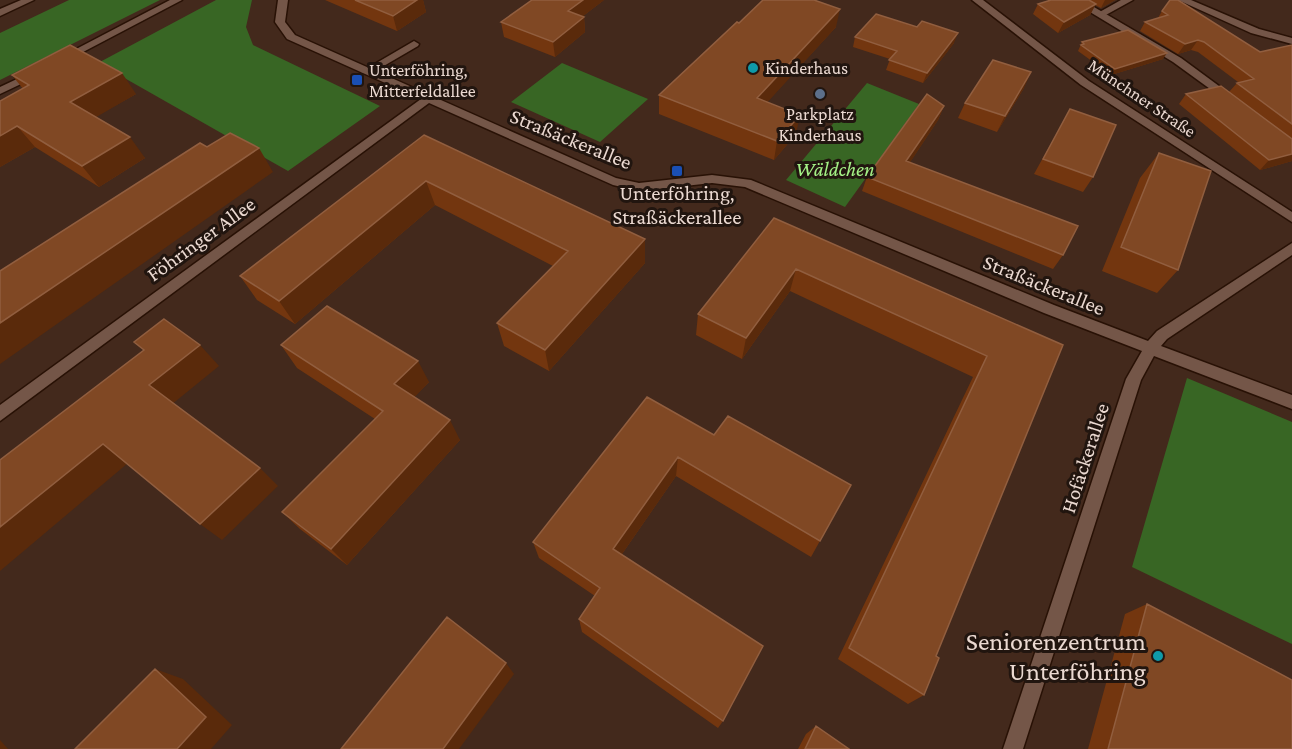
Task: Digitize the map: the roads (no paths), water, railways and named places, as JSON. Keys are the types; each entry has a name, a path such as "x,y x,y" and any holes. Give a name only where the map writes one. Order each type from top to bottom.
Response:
{"street":[{"path":"0,13 30,0"},
{"path":"52,64 177,0"},
{"name":"Straßäckerallee","path":"283,0 280,22 291,37 613,181 639,187 712,179 747,183 1048,309 1292,402"},
{"name":"Münchner Straße","path":"977,0 1085,83 1292,218"},
{"path":"1076,0 1177,60 1243,109"},
{"path":"1183,0 1255,31 1292,41"},
{"path":"1101,14 1120,1"},
{"path":"366,72 414,44"},
{"path":"0,91 42,69"},
{"name":"Föhringer Allee","path":"0,414 428,99"},
{"name":"Hofäckerallee","path":"1013,749 1134,379 1151,348 1162,335 1292,248"}],"place":[{"name":"Kinderhaus","path":"753,68"},
{"name":"Unterföhring, Mitterfeldallee","path":"357,80"},
{"name":"Parkplatz Kinderhaus","path":"820,94"},
{"name":"Unterföhring, Straßäckerallee","path":"677,171"},
{"name":"Seniorenzentrum Unterföhring","path":"1158,656"}],"park label":[{"name":"Wäldchen","path":"835,169"}]}
